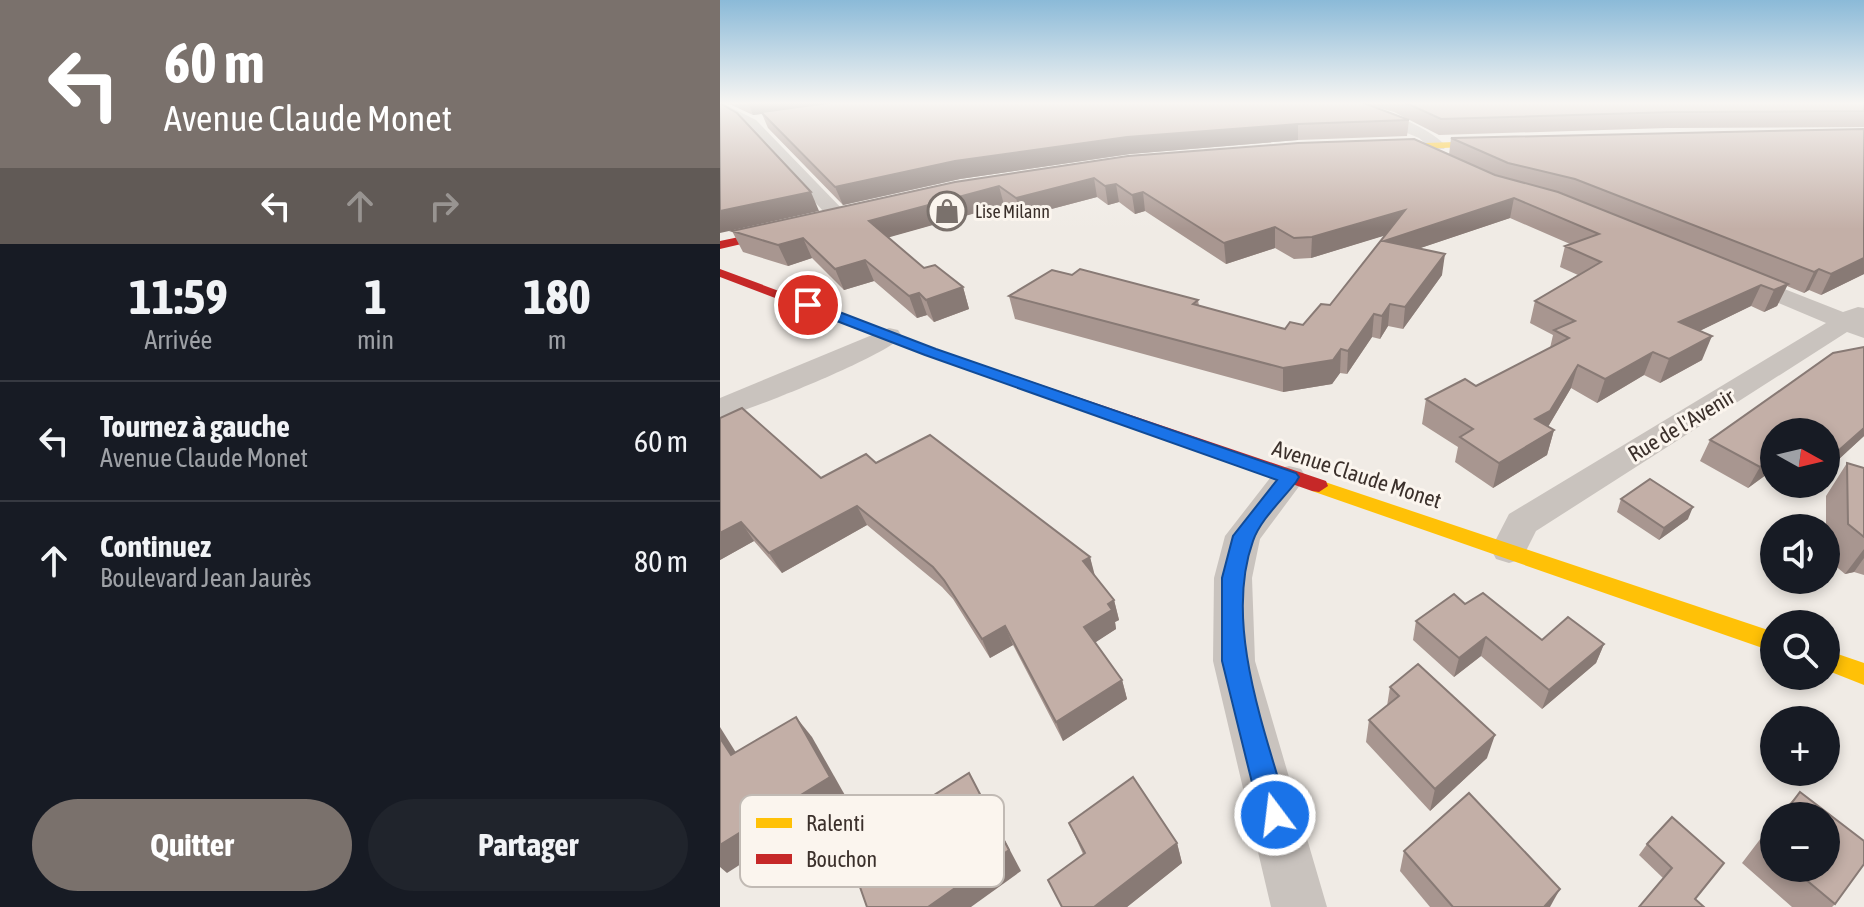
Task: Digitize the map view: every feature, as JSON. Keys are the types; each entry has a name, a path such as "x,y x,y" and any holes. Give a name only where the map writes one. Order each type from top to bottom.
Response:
{"street":[{"path":"773,144 847,216"},
{"path":"1357,149 1478,144"},
{"path":"1412,147 1451,167"},
{"path":"720,245 847,216"},
{"path":"1724,272 1858,322"},
{"name":"Avenue Claude Monet","path":"720,273 924,350 1760,637"},
{"name":"Rue de l'Avenir","path":"1509,549 1522,523 1554,502 1858,322"},
{"path":"720,409 856,353 889,336"},
{"path":"1289,477 1243,536 1233,578 1234,661 1299,907"},
{"path":"1840,665 1864,674"}],"building":[{"path":"720,144 766,144 811,192 720,211"},
{"path":"793,144 1074,144 955,161 835,187"},
{"path":"1281,144 1426,144 1495,175 1558,192 1788,284 1774,290 1761,285 1679,322 1712,336 1669,359 1653,352 1605,379 1578,365 1550,411 1535,419 1554,430 1499,463 1460,437 1473,429 1426,399 1465,379 1476,386 1569,338 1554,330 1575,321 1535,301 1601,262 1565,246 1599,234 1514,198 1384,241 1445,254 1405,307 1390,304 1382,316 1374,314 1348,351 1341,349 1333,360 1283,368 1009,296 1052,270 1072,275 1080,269 1198,300 1193,304 1285,329 1290,322 1303,325 1321,304 1330,305 1405,210 1312,237 1294,238 1275,227 1224,243 1143,192 1132,195 1116,184 1105,186 1094,178 1016,198 999,186 869,221 924,268 935,265 963,287 926,300 919,293 909,296 865,260 835,269 803,238 778,245 732,231 955,182 1128,156"},
{"path":"1465,144 1864,144 1864,258 1831,274 1819,269 1814,272 1575,179 1508,163"},
{"path":"1864,347 1864,428 1840,449 1840,418 1760,418 1760,467 1710,440 1833,353"},
{"path":"742,408 821,478 866,454 876,463 930,435 1090,557 1083,561 1114,600 1108,604 1112,610 1084,627 1122,680 1056,722 1005,626 982,639 933,567 857,506 769,553 741,522 720,533 720,418"},
{"path":"1847,463 1864,468 1864,537 1848,524"},
{"path":"1650,479 1693,507 1664,528 1621,499"},
{"path":"1483,593 1542,640 1568,617 1604,644 1549,690 1486,637 1459,658 1416,621 1454,594 1465,604"},
{"path":"1418,664 1495,735 1435,789 1369,720 1399,696 1390,687"},
{"path":"796,717 830,777 801,795 740,795 740,833 720,845 720,738 731,755"},
{"path":"969,773 980,795 934,795"},
{"path":"1133,777 1177,843 1094,907 1062,907 1048,880 1085,853 1069,823"},
{"path":"1800,792 1813,802 1792,802"},
{"path":"1469,793 1560,889 1544,907 1453,907 1404,851"},
{"path":"1672,817 1724,863 1695,899 1704,907 1639,907 1672,868 1647,844"},
{"path":"1840,823 1864,841 1864,864 1835,904 1809,882 1840,882"},
{"path":"860,887 956,887 928,907 867,907"}],"traffic: slow":[{"path":"1371,148 1473,144"},
{"path":"1319,486 1760,637"},
{"path":"1840,665 1864,674"}],"traffic: jam":[{"path":"720,245 797,228"},
{"path":"720,273 930,352 1319,486"}],"place":[{"name":"Lise Milann","path":"947,211"}],"route":[{"path":"808,305 930,352 1289,477 1243,536 1233,578 1234,661 1275,815"}]}
